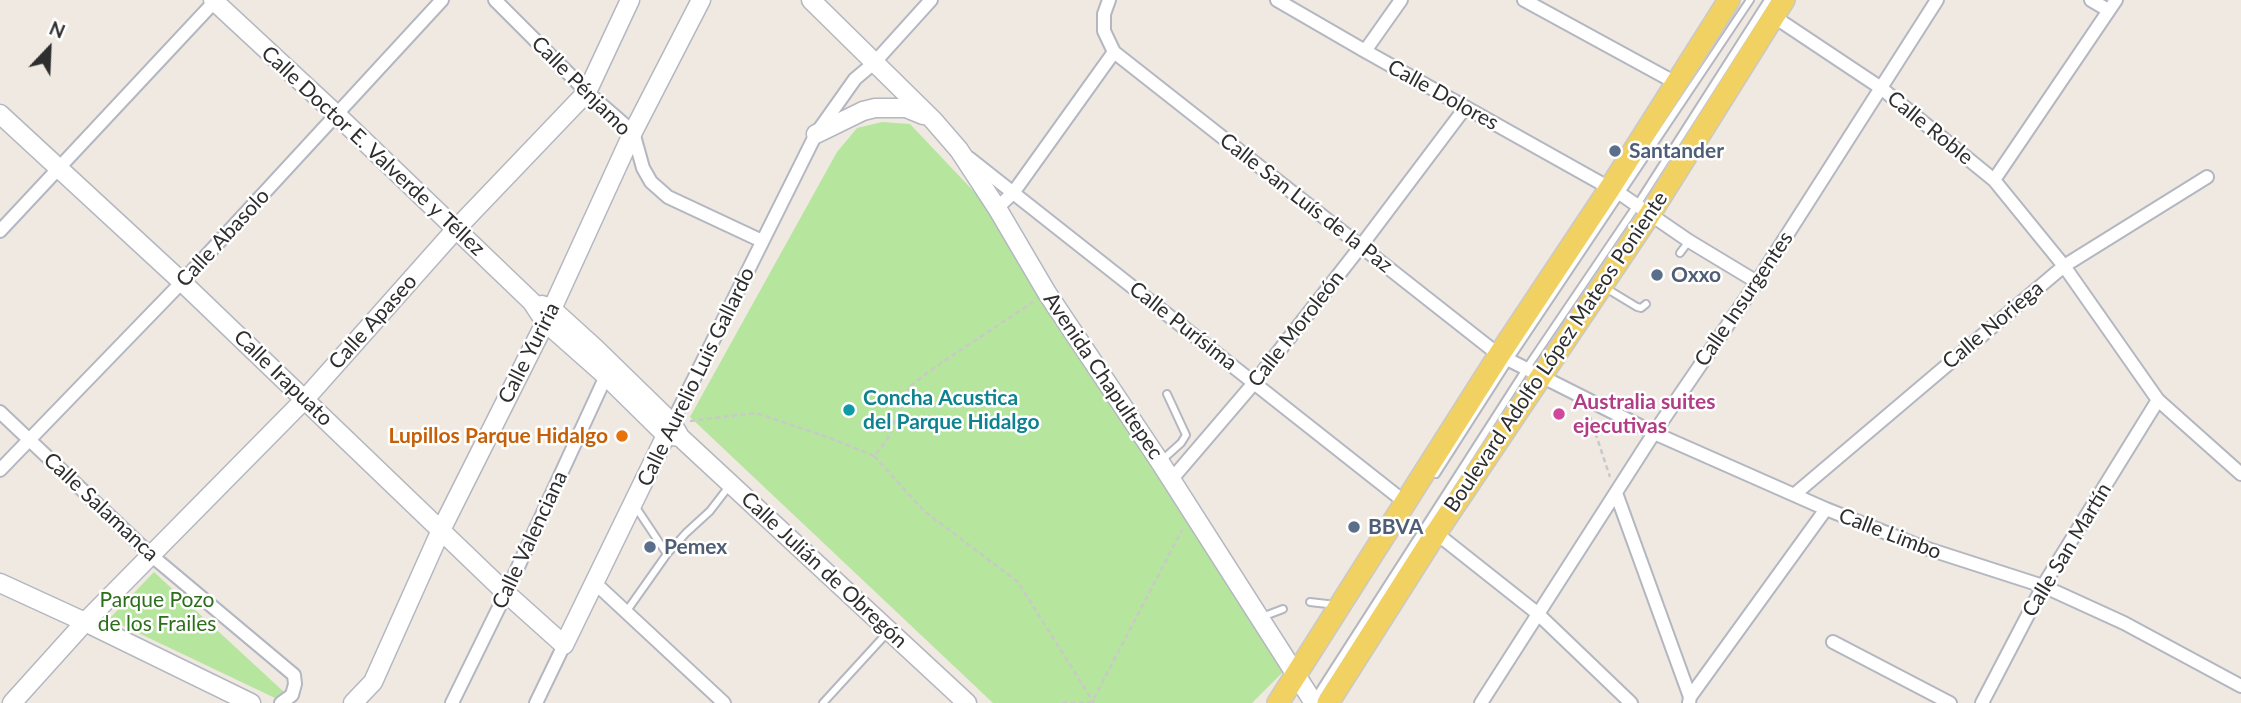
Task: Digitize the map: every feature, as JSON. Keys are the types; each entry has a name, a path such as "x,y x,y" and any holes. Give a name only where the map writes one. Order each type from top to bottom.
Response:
{"main road":[{"name":"Boulevard Adolfo López Mateos Poniente","path":"1263,703 1295,683 1338,606 1616,191 1676,83 1730,0"},
{"name":"Boulevard Adolfo López Mateos Poniente","path":"1317,703 1436,533 1533,372 1602,286 1643,209 1775,5"}],"street":[{"name":"Calle Doctor E. Valverde y Téllez","path":"214,0 673,432"},
{"path":"0,231 214,0"},
{"name":"Calle Abasolo","path":"0,470 183,282 442,0"},
{"name":"Calle Pénjamo","path":"495,0 587,92 633,132 643,168 651,182 668,197 762,241"},
{"name":"Calle Apaseo","path":"12,703 85,622 305,398 456,229 587,92 630,0"},
{"name":"Calle Yuriria","path":"354,703 373,682 441,530 548,315 633,132 701,0"},
{"path":"811,0 874,63"},
{"name":"Calle Aurelio Luis Gallardo","path":"536,703 634,504 673,432 762,241 816,134 855,79 874,63 931,0"},
{"path":"997,208 1013,192 1114,52 1104,31 1104,14 1109,0"},
{"name":"Calle Dolores","path":"1277,0 1616,191 1689,241 1757,282"},
{"path":"1365,51 1401,0"},
{"path":"1524,0 1676,83"},
{"name":"Calle Insurgentes","path":"1481,703 1654,433 1757,282 1937,0"},
{"path":"1994,180 2112,5 2091,0"},
{"name":"Calle Roble","path":"1775,5 1994,180 2064,266 2158,400 2241,474"},
{"name":"Calle San Luís de la Paz","path":"1114,52 1504,358 1533,372"},
{"name":"Avenida Chapultepec","path":"874,63 933,120 959,150 1047,293 1260,618 1295,683 1317,703"},
{"path":"816,134 875,108 906,108 933,120"},
{"name":"Calle Moroleón","path":"1171,480 1254,383 1465,108"},
{"name":"Calle Irapuato","path":"0,114 183,282 506,593 564,645"},
{"name":"Calle Purísima","path":"959,150 1406,503"},
{"name":"Calle Noriega","path":"1796,494 2064,266 2207,177"},
{"name":"Calle Doctor E. Valverde y Téllez","path":"548,315 606,376 673,432"},
{"name":"Calle Limbo","path":"1533,372 1654,433 1826,509 1922,547 2043,586 2124,623 2241,686"},
{"name":"Calle Valenciana","path":"452,703 606,376"},
{"name":"Calle San Martín","path":"1982,703 2043,586 2158,400"},
{"name":"Calle Salamanca","path":"0,412 152,556 294,675 292,695 281,703"},
{"name":"Calle Julián de Obregón","path":"673,432 967,703"},
{"path":"1616,493 1689,700"},
{"path":"1689,700 1826,509"},
{"path":"1436,533 1537,613 1632,703"},
{"path":"0,583 251,703"},
{"path":"596,583 724,703"},
{"path":"1833,642 1950,703"}],"lane":[{"path":"1616,191 1750,0"},
{"path":"1317,703 1643,209"},
{"path":"1681,253 1689,241"},
{"path":"1602,286 1637,307 1641,308 1646,304"},
{"path":"1435,476 1504,358"},
{"path":"1160,462 1186,435 1167,394"},
{"path":"626,612 667,554 710,511 731,484"},
{"path":"634,504 667,554"},
{"path":"1310,602 1338,606"},
{"path":"1260,618 1283,609"},
{"path":"823,703 890,631"}],"path":[{"path":"874,456 887,440 909,387 1047,293"},
{"path":"1583,398 1616,493"},
{"path":"673,432 756,414 830,438 874,456 924,511 1018,582 1093,702"},
{"path":"1093,702 1192,512"},
{"path":"1062,703 1093,702"}],"green space":[{"path":"882,122 910,124 980,198 1047,293 1283,672 1252,703 993,703 690,417 837,152 857,128"},
{"name":"Parque Pozo de los Frailes","path":"154,572 284,692 275,698 109,619"}],"place":[{"name":"Santander","path":"1615,151"},
{"name":"Oxxo","path":"1657,275"},
{"name":"Concha Acustica del Parque Hidalgo","path":"849,410"},
{"name":"Australia suites ejecutivas","path":"1559,414"},
{"name":"Lupillos Parque Hidalgo","path":"622,436"},
{"name":"BBVA","path":"1354,527"},
{"name":"Pemex","path":"650,547"}]}
